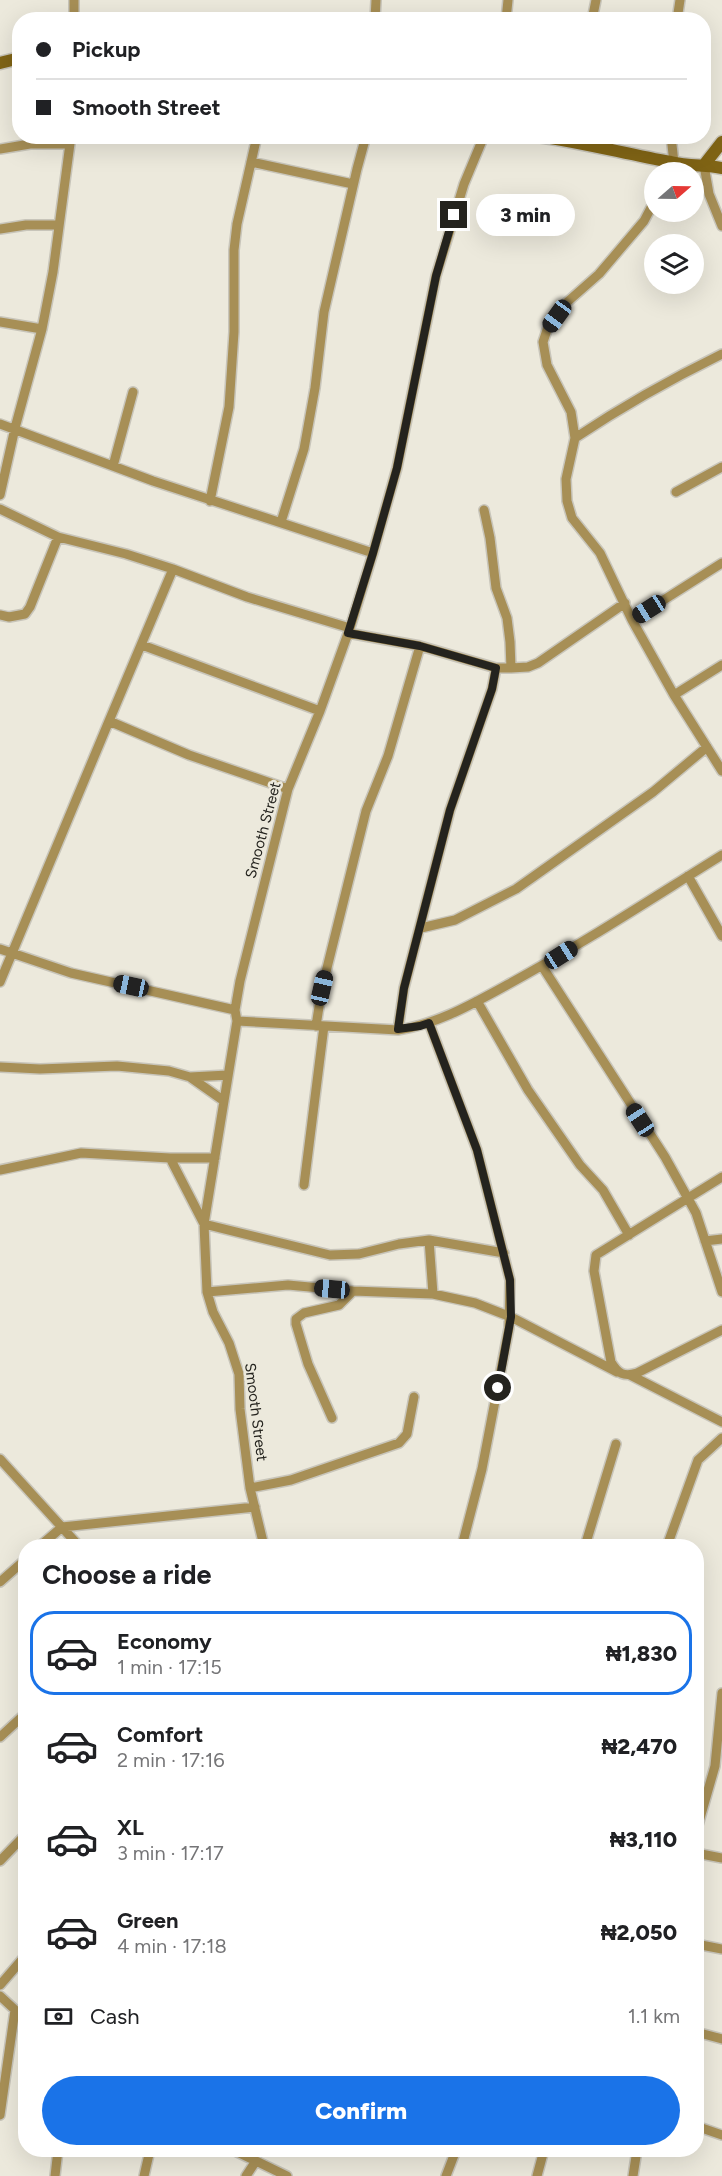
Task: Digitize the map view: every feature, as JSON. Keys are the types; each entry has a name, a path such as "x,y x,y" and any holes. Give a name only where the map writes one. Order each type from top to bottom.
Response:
{"street":[{"path":"722,142 704,165 709,194 722,226"},
{"path":"0,149 30,144"},
{"path":"0,495 42,329 53,272 70,144"},
{"path":"210,501 229,407 234,332 234,250 237,224 255,144"},
{"path":"281,522 304,449 315,388 324,312 364,144"},
{"name":"Smooth Street","path":"262,1539 250,1488 240,1409 239,1374 229,1343 213,1312 207,1292 204,1224 237,1021 235,1010 240,981 288,789 320,711 373,553 397,468 436,276 464,184 481,144"},
{"path":"589,144 651,162"},
{"path":"671,144 672,162"},
{"path":"250,162 353,184"},
{"path":"704,165 722,168"},
{"path":"644,221 600,274 565,304 548,327 543,342 547,365 571,412 575,438 566,479 567,501 572,518 600,553 632,620 674,695 721,768"},
{"path":"0,230 26,225 59,225"},
{"path":"0,322 42,329"},
{"path":"575,438 627,404 722,354"},
{"path":"112,466 133,392"},
{"path":"0,424 210,501 373,553"},
{"path":"676,492 722,467"},
{"path":"0,509 58,537 126,554 173,569 247,597 349,630 420,646 496,668 528,667 538,663 625,603"},
{"path":"484,510 496,588 507,618 511,668"},
{"path":"0,615 9,617 25,614 58,537"},
{"path":"632,620 722,563"},
{"path":"0,982 173,569"},
{"path":"142,645 320,711"},
{"path":"303,1185 322,988 366,811 388,756 420,646"},
{"path":"674,695 722,665"},
{"path":"398,1029 404,988 450,810 492,689 496,668"},
{"path":"109,721 189,755 288,789"},
{"path":"421,928 455,920 516,889 653,792 707,747"},
{"path":"237,1021 398,1029 429,1023 477,1001 542,966 722,855"},
{"path":"688,876 722,936"},
{"path":"0,950 71,973 235,1010"},
{"path":"542,966 665,1157 696,1214 722,1292"},
{"path":"477,1001 528,1090 580,1165 603,1190 629,1234"},
{"path":"429,1023 477,1150 510,1280 511,1317 482,1469 464,1539"},
{"path":"0,1068 117,1066 169,1071 190,1077 228,1075"},
{"path":"190,1077 224,1101"},
{"path":"0,1170 81,1153 215,1158"},
{"path":"170,1158 204,1224 330,1255 359,1254 399,1244 429,1240 504,1253"},
{"path":"617,1372 611,1362 594,1271 596,1255 722,1177"},
{"path":"705,1241 722,1239"},
{"path":"429,1240 433,1294"},
{"path":"207,1292 288,1286 433,1294 475,1303 511,1317 617,1372 630,1375 722,1422"},
{"path":"332,1418 308,1364 296,1318 304,1312 339,1305 353,1291"},
{"path":"630,1375 722,1330"},
{"path":"250,1488 291,1480 399,1443 407,1434 414,1397"},
{"path":"670,1539 698,1460 722,1438"},
{"path":"587,1539 616,1444"},
{"path":"0,1459 72,1539"},
{"path":"48,1539 62,1527 255,1507"},
{"path":"0,1582 18,1566"},
{"path":"704,1809 719,1767 722,1693"},
{"path":"0,1737 18,1720"},
{"path":"0,1861 18,1842"},
{"path":"704,1855 722,1858"},
{"path":"704,1946 722,1949"},
{"path":"0,1985 18,1964"},
{"path":"0,1996 18,2013"},
{"path":"0,2115 15,2010"},
{"path":"704,2034 722,2038"},
{"path":"704,2129 722,2135"},
{"path":"55,2176 57,2157"},
{"path":"144,2176 148,2157"},
{"path":"248,2157 287,2176"},
{"path":"446,2176 453,2157"},
{"path":"537,2176 542,2157"},
{"path":"633,2176 636,2157"},
{"path":"246,2176 256,2161"}],"route":[{"path":"454,215 436,276 397,468 348,633 420,646 496,668 492,689 450,810 404,988 398,1029 429,1023 477,1150 510,1280 511,1317 498,1388"}]}
